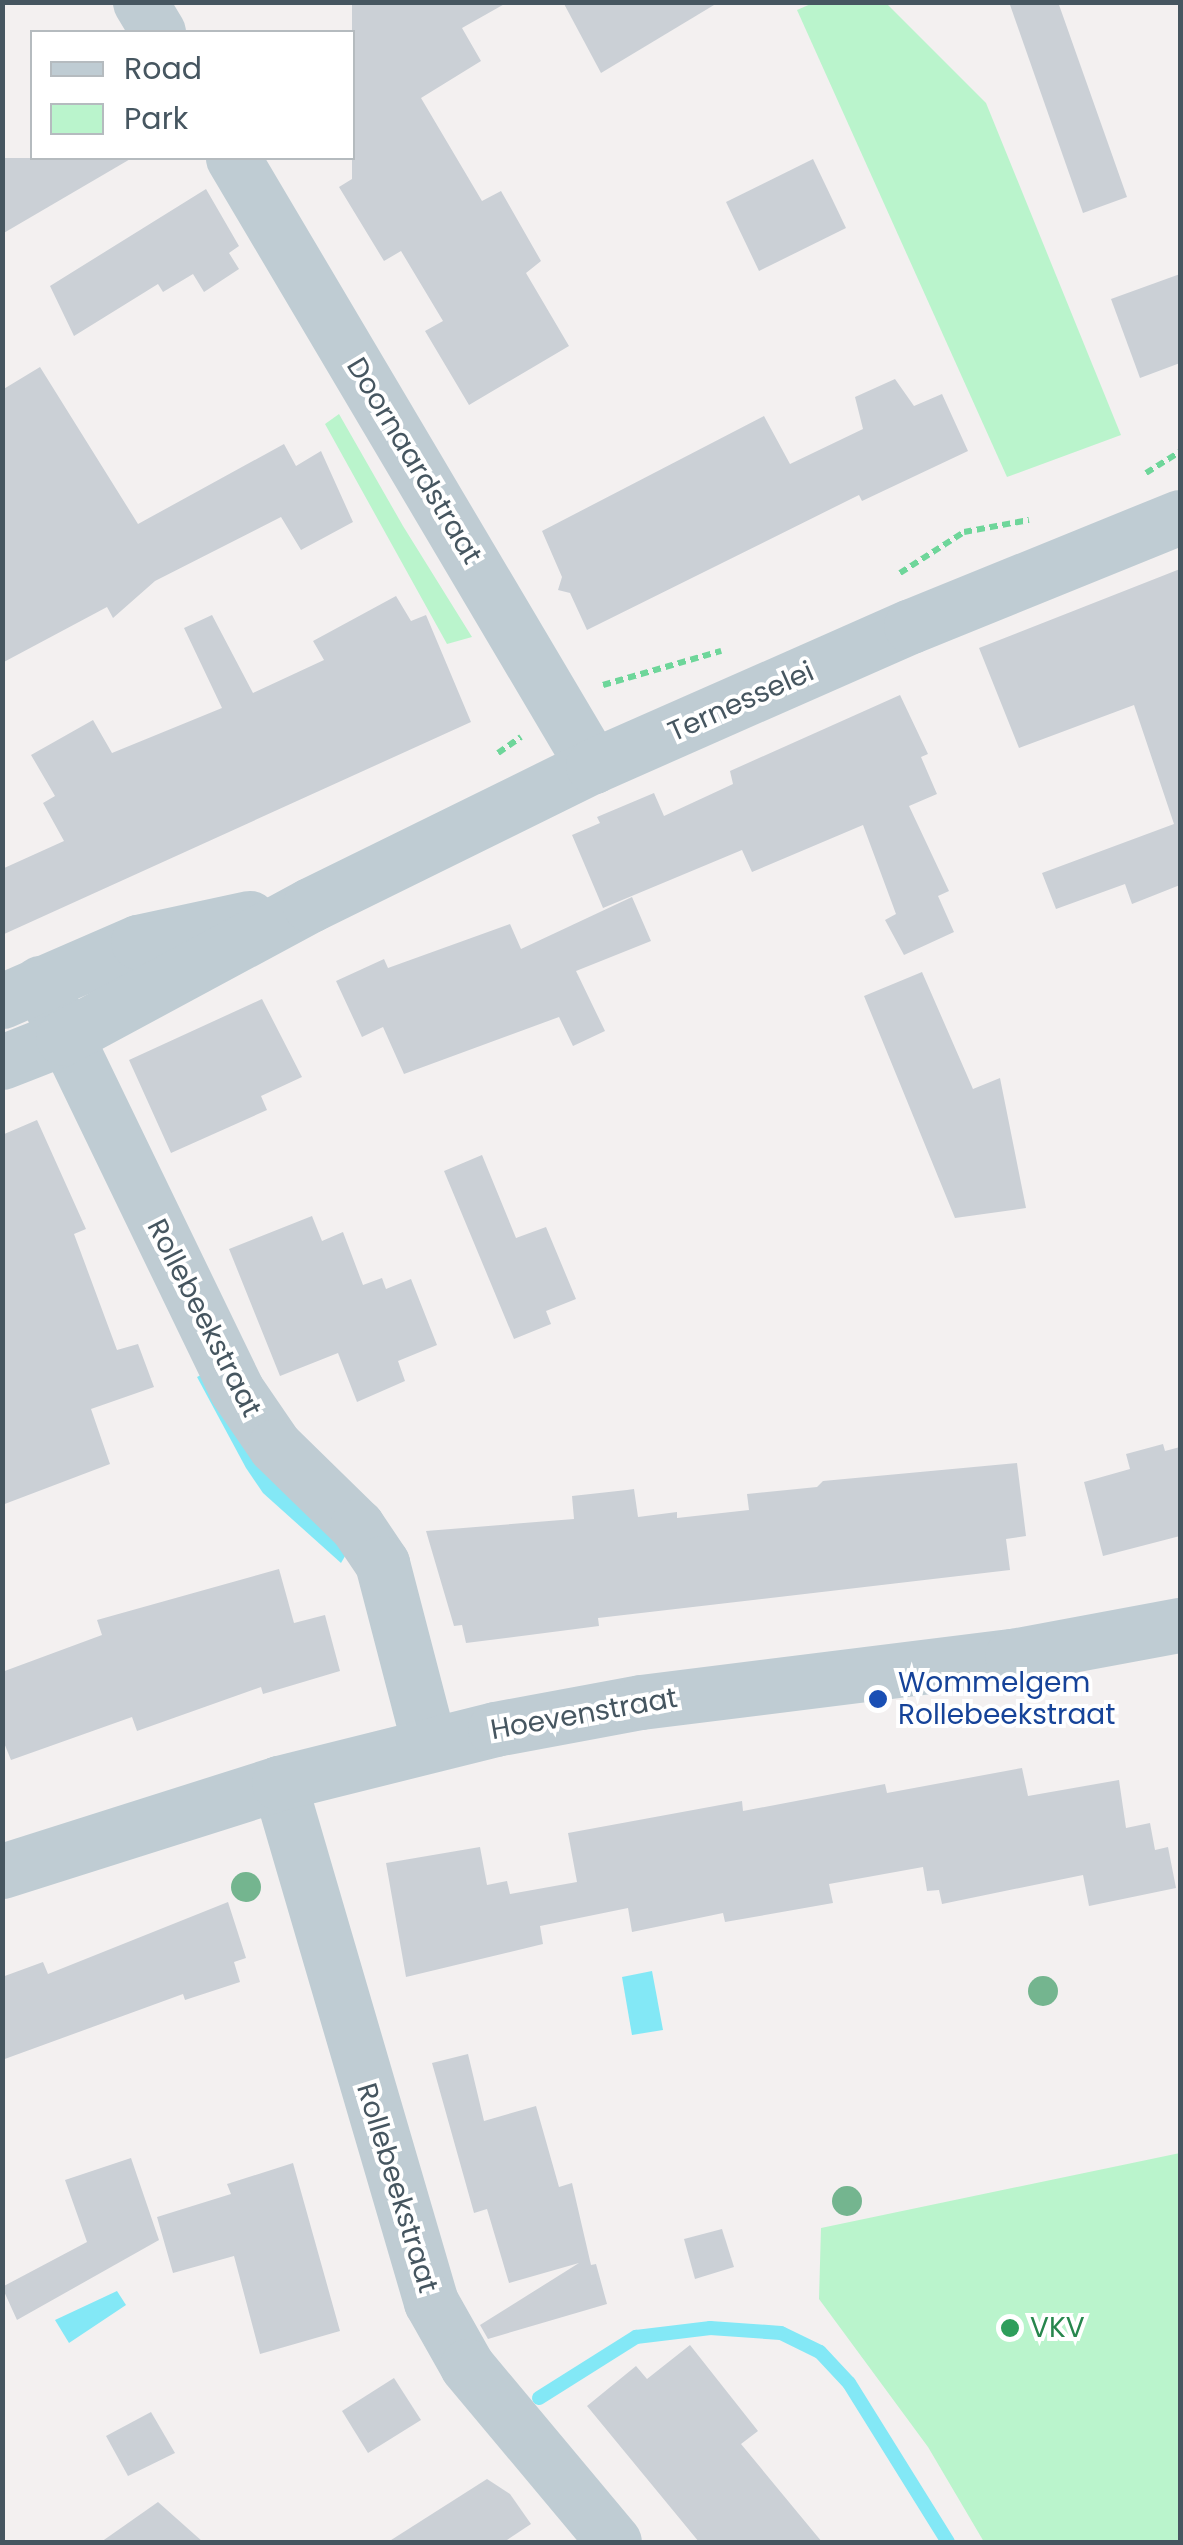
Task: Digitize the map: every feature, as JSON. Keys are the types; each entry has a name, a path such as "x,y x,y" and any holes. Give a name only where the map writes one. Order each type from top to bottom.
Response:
{"street":[{"path":"140,2 157,30"},
{"name":"Doornaardstraat","path":"233,160 593,766"},
{"name":"Ternesselei","path":"2,1062 63,1038 310,905 593,766 910,626 1180,517"},
{"name":"Ternesselei","path":"63,1038 21,992 138,942 310,905"},
{"name":"Rollebeekstraat","path":"63,1038 250,1412 275,1446 358,1526 382,1563 430,1744"},
{"name":"Hoevenstraat","path":"2,1871 279,1783 430,1744 641,1702 1012,1656 1180,1625"},
{"name":"Rollebeekstraat","path":"279,1783 431,2302 468,2366 614,2542"}],"green space":[{"path":"813,3 886,3 986,103 1121,435 1007,477 797,10"},
{"path":"339,414 472,637 447,644 325,424"},
{"name":"VKV","path":"1180,2153 1180,2542 984,2542 928,2447 819,2299 821,2228"}],"water":[{"path":"211,1370 351,1546 341,1563 263,1493 246,1468 197,1377"},
{"path":"652,1971 663,2030 632,2035 622,1977"},
{"path":"117,2291 126,2305 69,2343 55,2320"}],"building":[{"path":"352,2 508,2 462,28 481,61 421,98 482,201 501,191 541,261 526,273 569,346 469,405 425,331 443,321 401,251 384,261 339,187 352,179 355,160"},
{"path":"563,2 719,2 601,73"},
{"path":"1009,2 1058,2 1127,197 1083,213"},
{"path":"2,158 129,160 2,234"},
{"path":"813,159 846,228 759,271 726,202"},
{"path":"206,189 239,246 229,253 239,269 204,292 193,274 163,292 158,284 74,336 50,286"},
{"path":"1180,274 1180,363 1140,378 1111,299"},
{"path":"40,367 138,524 284,444 296,466 321,451 353,522 301,550 281,517 155,581 113,618 107,607 2,663 2,390"},
{"path":"895,379 914,406 942,394 968,451 862,501 859,495 587,630 570,593 558,590 562,577 542,531 764,416 790,464 863,429 855,397"},
{"path":"1180,569 1180,885 1132,904 1125,884 1056,909 1042,873 1174,824 1134,705 1019,748 979,648"},
{"path":"396,596 411,621 426,615 471,722 2,935 2,869 64,841 43,803 55,796 31,755 93,720 112,753 222,708 184,628 212,615 253,693 324,660 313,641"},
{"path":"900,695 928,754 921,757 937,794 909,806 949,891 938,896 954,932 904,955 885,920 896,914 863,825 752,872 742,850 603,908 572,835 600,823 597,817 654,793 664,816 733,784 730,771"},
{"path":"632,897 651,941 576,971 605,1031 573,1046 559,1017 404,1074 383,1027 362,1037 336,981 384,959 388,968 510,924 521,949"},
{"path":"922,972 973,1089 1000,1078 1026,1208 955,1218 864,996"},
{"path":"262,999 302,1077 261,1096 267,1110 171,1153 129,1060"},
{"path":"37,1120 86,1229 74,1234 117,1350 138,1344 154,1387 91,1409 110,1464 2,1505 2,1135"},
{"path":"482,1155 516,1238 546,1227 576,1299 546,1311 551,1324 514,1339 444,1171"},
{"path":"312,1216 322,1241 343,1232 363,1285 382,1278 386,1289 411,1279 437,1345 398,1361 405,1381 357,1402 338,1353 280,1376 229,1249"},
{"path":"1163,1444 1165,1451 1180,1447 1180,1536 1103,1556 1084,1482 1130,1469 1126,1454"},
{"path":"1017,1463 1026,1536 1006,1539 1010,1570 598,1618 599,1626 466,1643 462,1625 454,1626 426,1531 574,1519 572,1496 634,1489 638,1517 677,1512 677,1518 749,1510 747,1494 817,1487 823,1481"},
{"path":"279,1569 294,1623 325,1615 340,1671 263,1694 261,1687 137,1731 132,1717 11,1760 2,1738 2,1672 102,1635 97,1620"},
{"path":"1022,1768 1028,1796 1119,1780 1126,1828 1150,1823 1155,1850 1168,1847 1176,1888 1089,1906 1083,1875 942,1904 939,1890 927,1891 923,1867 829,1884 833,1903 725,1922 723,1913 632,1932 628,1908 540,1926 543,1944 406,1977 386,1863 480,1847 487,1885 507,1881 510,1894 577,1882 568,1833 742,1801 743,1811 885,1784 887,1793"},
{"path":"228,1902 246,1958 234,1962 240,1982 185,2000 183,1994 2,2060 2,1977 43,1962 48,1974"},
{"path":"468,2054 484,2121 536,2106 559,2187 572,2183 591,2265 596,2264 607,2304 488,2339 480,2325 579,2263 509,2283 487,2209 474,2213 432,2063"},
{"path":"131,2158 159,2240 17,2320 2,2287 87,2242 65,2180"},
{"path":"293,2163 340,2331 260,2354 234,2256 173,2273 157,2217 231,2194 227,2184"},
{"path":"722,2229 734,2267 695,2279 684,2239"},
{"path":"690,2345 758,2431 741,2444 822,2542 699,2542 587,2406 636,2366 647,2379"},
{"path":"394,2378 421,2420 368,2453 342,2411"},
{"path":"151,2412 175,2453 128,2476 106,2436"},
{"path":"487,2479 510,2494 531,2524 504,2542 388,2542"},
{"path":"158,2502 203,2542 101,2542"}],"waterway":[{"path":"539,2398 636,2337 710,2328 781,2333 820,2352 849,2383 948,2542"}],"place":[{"name":"Wommelgem Rollebeekstraat","path":"878,1699"},
{"name":"VKV","path":"1010,2328"}]}
